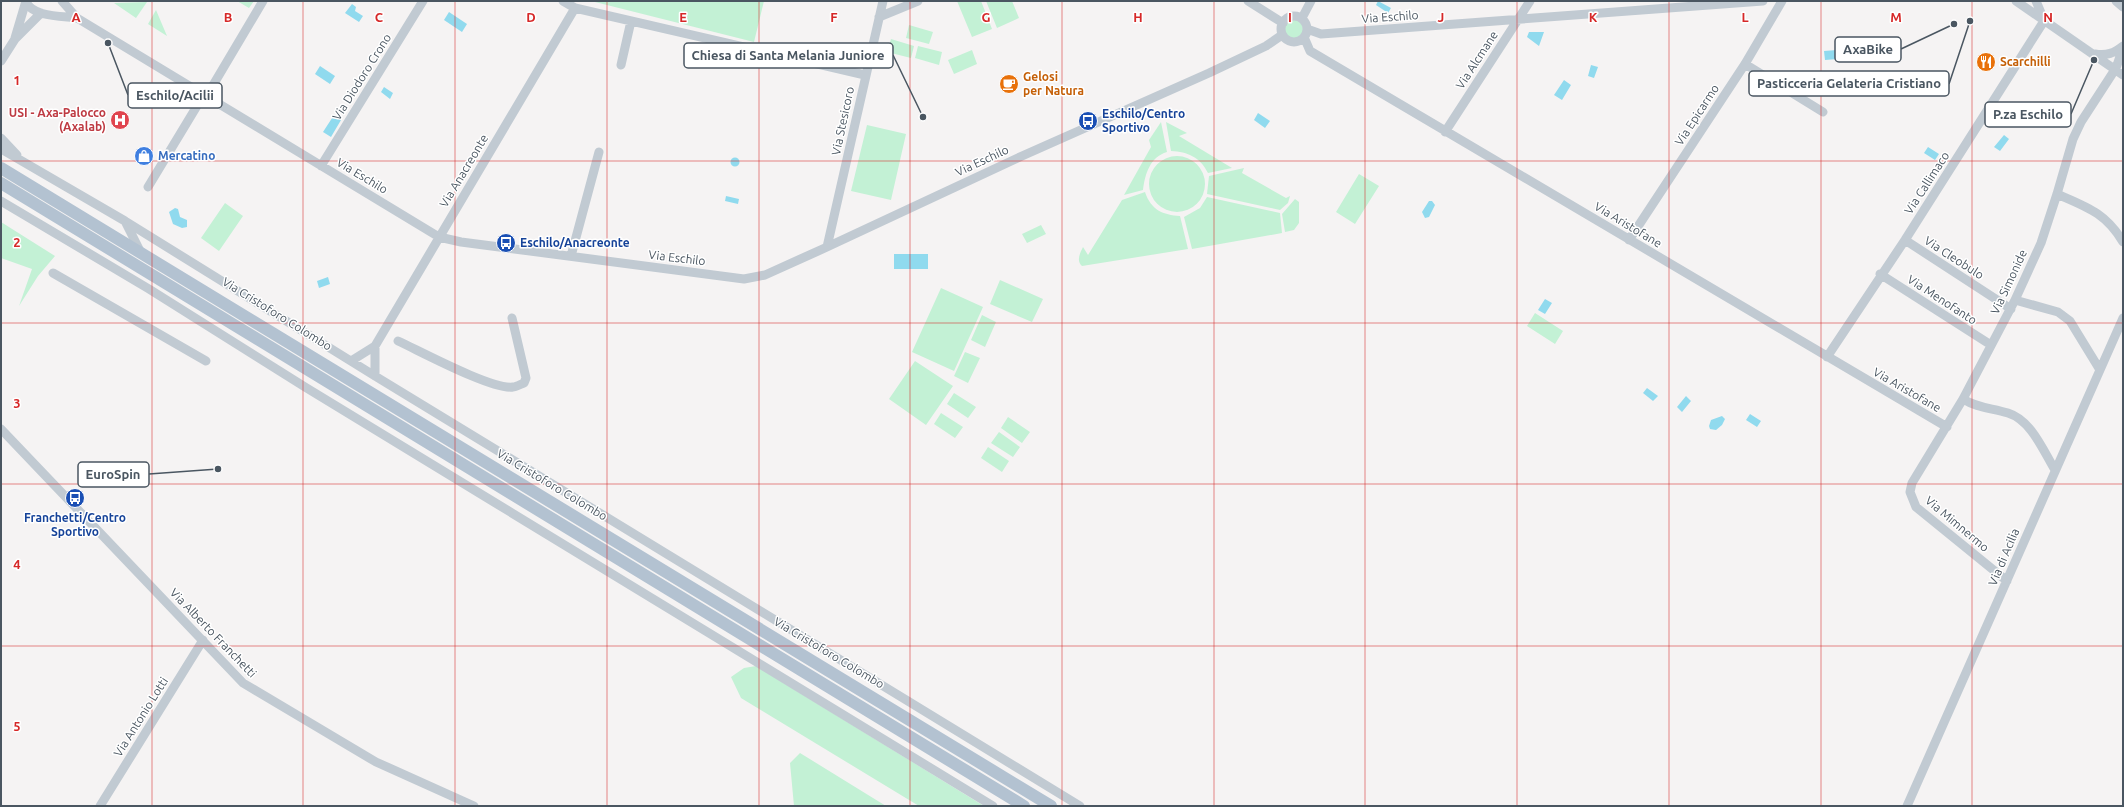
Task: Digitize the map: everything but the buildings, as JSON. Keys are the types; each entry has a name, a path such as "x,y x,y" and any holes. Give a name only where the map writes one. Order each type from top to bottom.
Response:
{"main road":[{"name":"Via Cristoforo Colombo","path":"1,168 139,259 1024,806"},
{"name":"Via Cristoforo Colombo","path":"1,183 139,259 1051,806"}],"street":[{"path":"26,1 32,10 77,18"},
{"path":"1,61 14,39 26,1"},
{"path":"14,39 44,13 55,7 57,1"},
{"path":"62,1 77,18"},
{"path":"148,187 263,1"},
{"name":"Via Diodoro Crono","path":"321,166 424,1"},
{"path":"563,1 574,8 865,76"},
{"name":"Via Stesicoro","path":"827,247 883,1"},
{"path":"879,17 918,1"},
{"path":"1248,1 1283,23"},
{"path":"1302,18 1311,1"},
{"name":"Via Alcmane","path":"1445,132 1530,1"},
{"name":"Via Eschilo","path":"1306,33 1321,34 1763,1"},
{"name":"Via Epicarmo","path":"1629,240 1745,64 1782,1"},
{"path":"2016,1 2090,53 2116,68 2123,75"},
{"path":"2036,1 2044,21"},
{"path":"2116,1 2123,7"},
{"name":"Via Anacreonte","path":"351,361 375,346 574,8"},
{"path":"1291,16 1302,18 1306,23 1306,33 1299,41 1291,42 1282,35 1281,29 1283,23 1291,16"},
{"name":"Via Eschilo","path":"77,18 439,237 462,242 751,279 765,275 1022,156 1216,70 1266,46 1282,35"},
{"path":"621,65 631,21"},
{"name":"Via Callimaco","path":"1827,357 1880,274 1905,240 2044,21"},
{"name":"Via Aristofane","path":"1306,33 1310,51 1947,427"},
{"path":"2090,53 2103,56 2113,53 2123,47"},
{"name":"Via Simonide","path":"1911,499 1910,492 1912,483 1963,399 1990,345 2011,309 2041,243 2073,139 2080,122 2116,68 2123,47"},
{"path":"1745,64 1823,112"},
{"name":"Via Cristoforo Colombo","path":"1,138 24,164"},
{"name":"Via Cristoforo Colombo","path":"1,149 24,164 125,221 375,376 1080,806"},
{"path":"571,256 599,152"},
{"path":"2057,194 2103,216 2117,232 2123,242"},
{"path":"1,201 149,289 305,387 993,806"},
{"path":"125,221 149,289"},
{"name":"Via Cleobulo","path":"1905,240 2011,309"},
{"path":"53,273 206,361"},
{"name":"Via Menofanto","path":"1880,274 1990,345"},
{"path":"2015,300 2058,312 2070,321 2100,370"},
{"path":"398,341 481,379 500,386 512,388 524,383 526,378 512,318"},
{"name":"Via di Acilia","path":"1907,806 2123,318"},
{"path":"375,346 375,376"},
{"path":"1963,399 1983,408 2010,414 2021,419 2030,429 2055,470"},
{"name":"Via Alberto Franchetti","path":"1,429 239,679 265,697 376,762 474,806"},
{"name":"Via Mimnermo","path":"1911,499 1916,507 2007,581"},
{"name":"Via Antonio Lotti","path":"100,806 203,640"}],"green space":[{"path":"237,1 254,1 249,8"},
{"path":"591,1 764,1 754,42"},
{"path":"957,1 981,1 992,29 972,37"},
{"path":"986,1 1012,1 1019,18 997,28"},
{"path":"147,2 136,18 114,3"},
{"path":"156,10 167,36 148,24"},
{"path":"1293,19 1300,22 1303,29 1300,36 1293,39 1286,36 1283,29 1286,22"},
{"path":"909,25 933,32 929,44 906,38"},
{"path":"891,39 914,46 911,58 887,52"},
{"path":"918,46 942,52 939,65 915,58"},
{"path":"972,50 977,64 954,74 948,60"},
{"path":"1161,122 1167,152 1161,154 1152,162 1145,178 1143,190 1124,195 1151,147 1149,140"},
{"path":"1166,122 1187,133 1179,136 1232,168 1208,173 1201,163 1193,156 1171,151"},
{"path":"867,125 906,134 891,200 851,191"},
{"path":"1177,156 1192,161 1200,169 1205,184 1200,199 1192,207 1177,212 1162,207 1154,199 1149,184 1154,169 1162,161"},
{"path":"1244,168 1242,173 1286,198 1290,196 1288,203 1280,210 1207,194 1209,176"},
{"path":"1359,174 1379,186 1355,224 1336,212"},
{"path":"1145,192 1151,203 1158,210 1163,213 1180,216 1188,249 1082,266 1079,259 1083,247 1088,255 1122,200"},
{"path":"1207,197 1280,213 1282,233 1192,249 1184,217 1200,208"},
{"path":"1295,199 1299,202 1299,223 1294,230 1285,232 1282,214"},
{"path":"225,203 243,216 219,251 201,238"},
{"path":"1,222 55,256 38,276 19,306 32,269 1,258"},
{"path":"1041,225 1046,234 1027,243 1022,234"},
{"path":"1000,280 1043,299 1032,322 990,304"},
{"path":"941,288 983,307 954,371 912,352"},
{"path":"1535,313 1563,331 1555,344 1527,326"},
{"path":"982,315 996,322 985,347 971,340"},
{"path":"965,352 980,358 968,383 954,376"},
{"path":"915,361 953,386 926,425 889,399"},
{"path":"954,393 976,407 968,418 947,404"},
{"path":"941,413 963,427 955,438 934,424"},
{"path":"1008,417 1030,432 1022,443 1001,428"},
{"path":"999,432 1020,447 1013,457 991,443"},
{"path":"988,447 1009,461 1002,472 981,458"},
{"path":"756,666 984,806 919,806 741,698 731,677 744,668"},
{"path":"800,753 886,806 794,806 790,763"}],"water":[{"path":"1378,1 1391,8 1388,13 1376,5"},
{"path":"352,4 356,7 355,11 363,16 359,22 345,13"},
{"path":"449,12 467,24 462,32 444,20"},
{"path":"1529,32 1544,32 1539,46 1527,37"},
{"path":"1837,50 1838,59 1825,60 1824,51"},
{"path":"1591,65 1598,67 1594,78 1588,76"},
{"path":"320,66 335,76 330,84 315,74"},
{"path":"1564,80 1571,85 1562,100 1554,95"},
{"path":"384,87 393,93 390,99 381,92"},
{"path":"1258,113 1270,121 1265,128 1254,120"},
{"path":"334,115 341,120 331,137 323,132"},
{"path":"2004,135 2009,139 2000,151 1994,147"},
{"path":"1928,147 1939,154 1935,160 1924,153"},
{"path":"735,157 740,162 735,167 730,162"},
{"path":"726,196 739,199 738,204 725,201"},
{"path":"1429,201 1432,201 1435,205 1429,217 1425,218 1422,212"},
{"path":"175,208 178,209 180,217 187,220 187,227 182,228 173,224 169,212"},
{"path":"894,254 928,254 928,269 894,269"},
{"path":"328,277 330,284 319,288 317,281"},
{"path":"1545,299 1552,303 1545,314 1538,310"},
{"path":"1647,388 1658,396 1653,401 1643,393"},
{"path":"1686,396 1691,401 1682,412 1677,407"},
{"path":"1750,414 1761,421 1757,427 1746,420"},
{"path":"1722,416 1725,419 1722,425 1716,430 1710,429 1709,426 1711,420"}],"place":[{"name":"Pasticceria Gelateria Cristiano","path":"1970,21"},
{"name":"AxaBike","path":"1954,24"},
{"name":"Eschilo/Acilii","path":"108,43"},
{"name":"P.za Eschilo","path":"2094,60"},
{"name":"Scarchilli","path":"1986,62"},
{"name":"Gelosi per Natura","path":"1009,84"},
{"name":"Chiesa di Santa Melania Juniore","path":"923,117"},
{"name":"USI - Axa-Palocco (Axalab)","path":"120,120"},
{"name":"Eschilo/Centro Sportivo","path":"1088,121"},
{"name":"Mercatino","path":"144,156"},
{"name":"Eschilo/Anacreonte","path":"506,243"},
{"name":"EuroSpin","path":"218,469"},
{"name":"Franchetti/Centro Sportivo","path":"75,498"}]}
